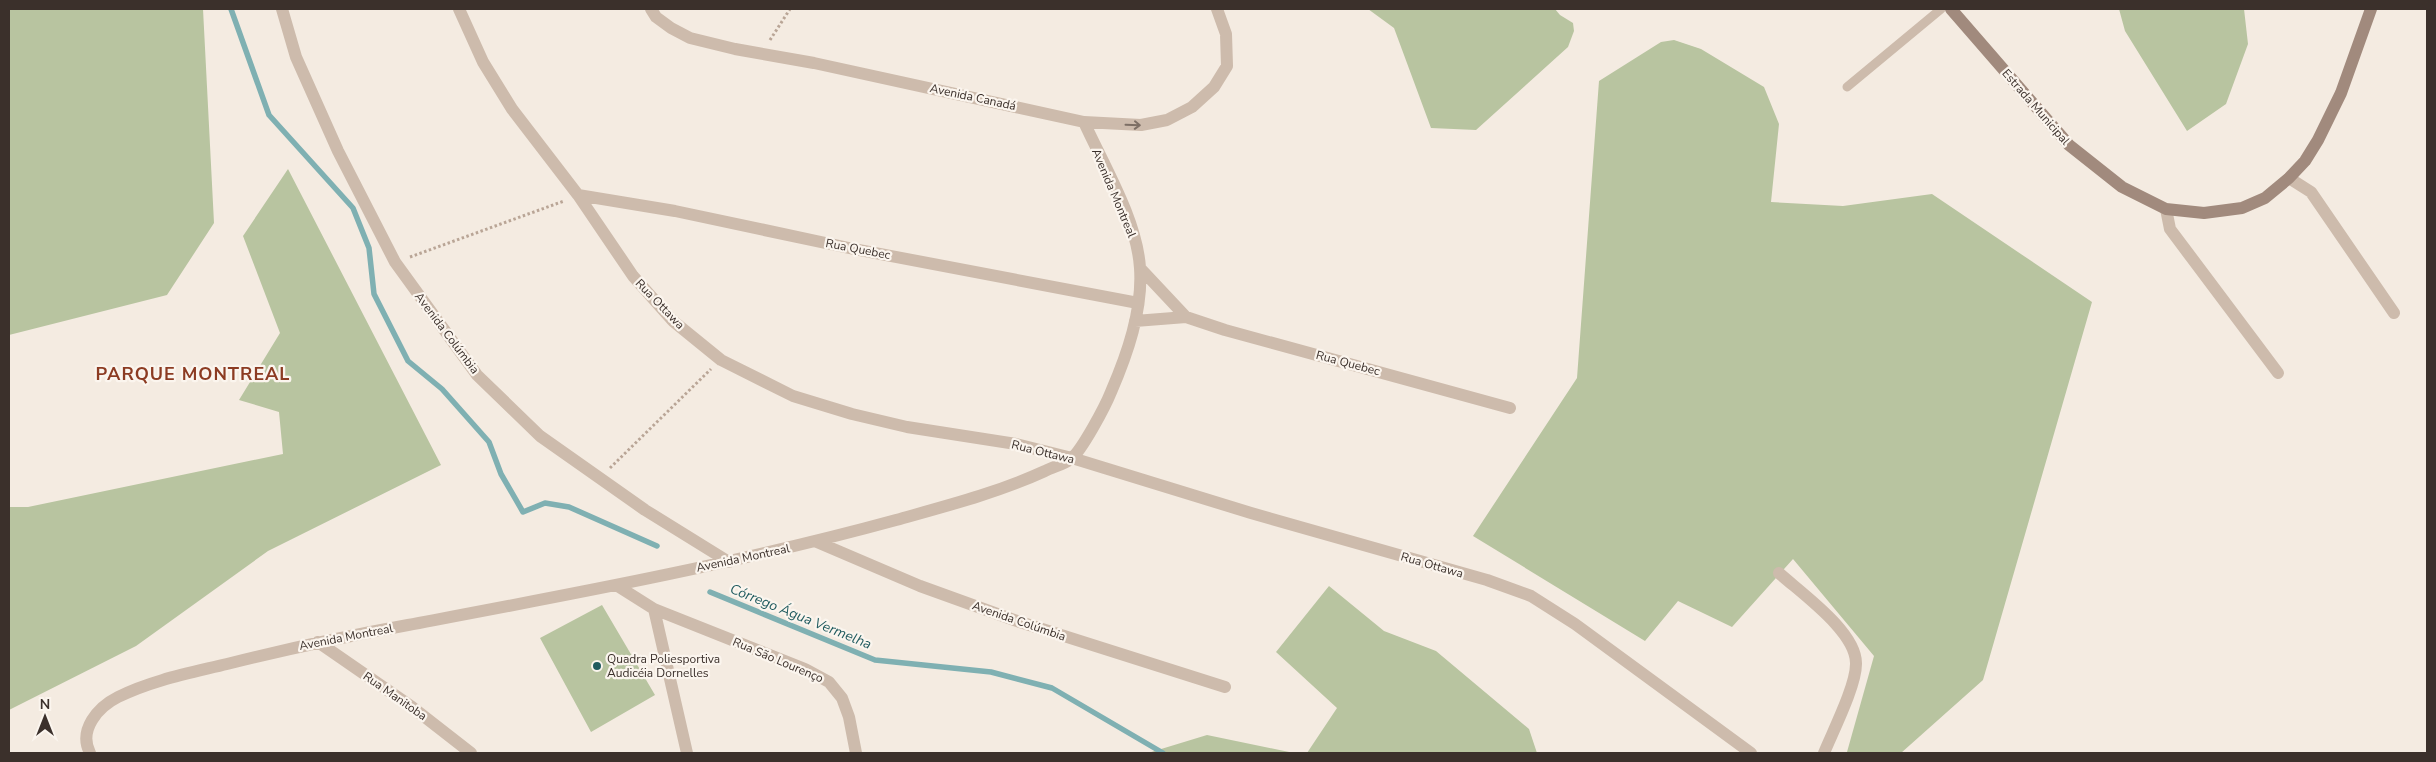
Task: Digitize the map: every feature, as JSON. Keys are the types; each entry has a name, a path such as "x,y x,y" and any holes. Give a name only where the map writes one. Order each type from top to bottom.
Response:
{"main road":[{"name":"Estrada Municipal","path":"1951,9 2069,145 2122,187 2166,209 2204,213 2242,208 2265,198 2306,161 2342,93 2371,9"}],"street":[{"name":"Avenida Colúmbia","path":"282,9 300,66 338,151 395,262 483,381 540,436 599,479 729,562"},
{"name":"Rua Ottawa","path":"459,9 483,62 512,109 578,196 633,276 673,321 720,360 793,396 852,414 906,427 1016,444 1072,458 1251,513 1486,580 1531,596 1575,624 1751,753"},
{"name":"Avenida Canadá","path":"651,9 656,17 690,38 1084,122 1141,125 1167,120 1192,107 1214,87 1227,66 1226,34 1217,9"},
{"name":"Avenida Montreal","path":"89,751 87,729 98,709 118,697 158,680 318,642 616,585 817,542 958,503 1024,480 1072,458 1105,407 1120,371 1135,321 1140,268 1134,236 1084,122"},
{"path":"2289,178 2311,192 2394,312"},
{"name":"Rua Quebec","path":"578,196 675,211 849,248 1138,303"},
{"path":"2166,209 2170,229 2278,373"},
{"name":"Rua Quebec","path":"1140,268 1186,317"},
{"name":"Rua Quebec","path":"1135,321 1186,317 1225,330 1510,408"},
{"name":"Avenida Colúmbia","path":"817,542 920,586 1020,622 1225,687"},
{"path":"1778,573 1838,627 1853,647 1856,664 1851,686 1824,753"},
{"name":"Rua São Lourenço","path":"616,585 654,609 805,669 830,682 842,698 849,717 856,753"},
{"path":"654,609 687,753"},
{"name":"Rua Manitoba","path":"318,642 412,707 471,753"}],"lane":[{"path":"1847,87 1941,9"}],"path":[{"path":"761,53 790,9"},
{"path":"395,262 578,196"},
{"path":"599,479 720,360"}],"green space":[{"path":"9,9 203,9 214,223 167,295 9,335"},
{"path":"1368,9 1555,9 1560,15 1573,23 1574,31 1568,47 1476,130 1431,128 1394,28"},
{"path":"2119,9 2244,9 2248,44 2226,104 2187,131 2125,31"},
{"path":"1674,40 1701,49 1764,87 1779,124 1771,202 1843,206 1932,194 2092,302 1983,680 1901,753 1847,752 1874,656 1793,559 1732,627 1678,601 1645,641 1473,536 1577,378 1599,81 1661,42"},
{"path":"288,169 441,465 268,551 136,646 9,710 9,507 28,507 283,454 279,412 239,400 280,333 243,236"},
{"path":"1329,586 1384,631 1436,651 1529,729 1537,753 1307,753 1337,708 1276,652"},
{"name":"Quadra Poliesportiva Audicéia Dornelles","path":"602,605 655,695 591,732 540,638"},
{"path":"1207,735 1294,753 1148,753"}],"waterway":[{"name":"Córrego Água Vermelha","path":"231,9 269,115 353,208 369,248 374,294 408,361 442,389 489,442 501,474 523,512 545,503 569,507 657,546"},
{"name":"Córrego Água Vermelha","path":"710,592 875,660 991,672 1052,688 1163,753"}],"place":[{"name":"Quadra Poliesportiva Audicéia Dornelles","path":"597,666"}],"district":[{"name":"PARQUE MONTREAL","path":"193,374"}]}
